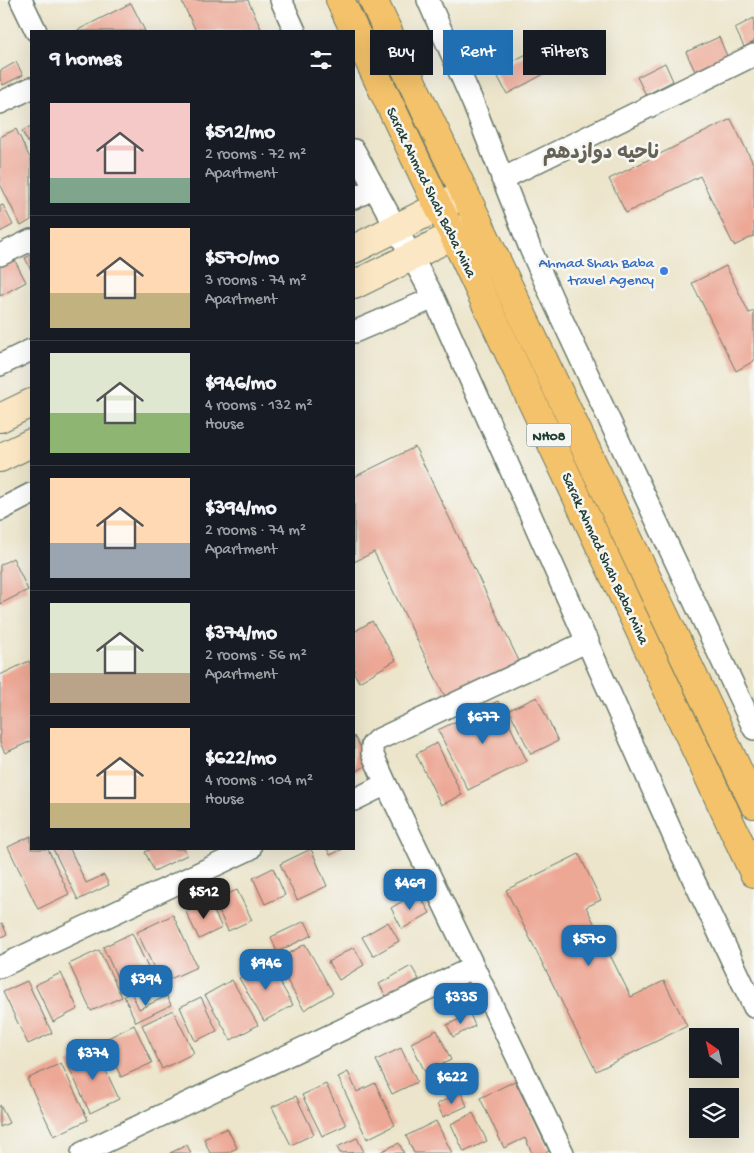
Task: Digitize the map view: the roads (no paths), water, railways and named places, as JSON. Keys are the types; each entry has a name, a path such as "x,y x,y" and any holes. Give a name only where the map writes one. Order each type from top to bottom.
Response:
{"highway":[{"name":"Sarak Ahmad Shah Baba Mina","path":"340,0 354,30"},
{"name":"NH08","path":"373,0 464,194 465,228 748,775 754,804"},
{"name":"Sarak Ahmad Shah Baba Mina","path":"355,32 438,206 465,228 595,531 707,776 754,873"}],"main road":[{"path":"355,248 464,194"},
{"path":"355,285 465,228"},
{"path":"0,418 30,403"},
{"path":"0,458 30,443"}],"street":[{"path":"21,0 36,30"},
{"path":"281,0 295,30"},
{"path":"428,0 473,103 502,179 553,300 754,729"},
{"path":"502,179 754,55"},
{"path":"0,103 30,88"},
{"path":"355,152 434,298 681,853 754,1007"},
{"path":"355,198 375,188"},
{"path":"0,255 30,240"},
{"path":"355,332 434,298"},
{"path":"0,365 30,350"},
{"path":"0,510 30,495"},
{"path":"563,1153 386,784 372,753 372,745 377,740 588,641"},
{"path":"355,800 386,784"},
{"path":"0,967 248,850"},
{"path":"82,1153 474,967"}],"place":[{"name":"Ahmad Shah Baba travel Agency","path":"664,271"}],"district":[{"name":"ناحیه دوازدهم","path":"601,151"}]}
